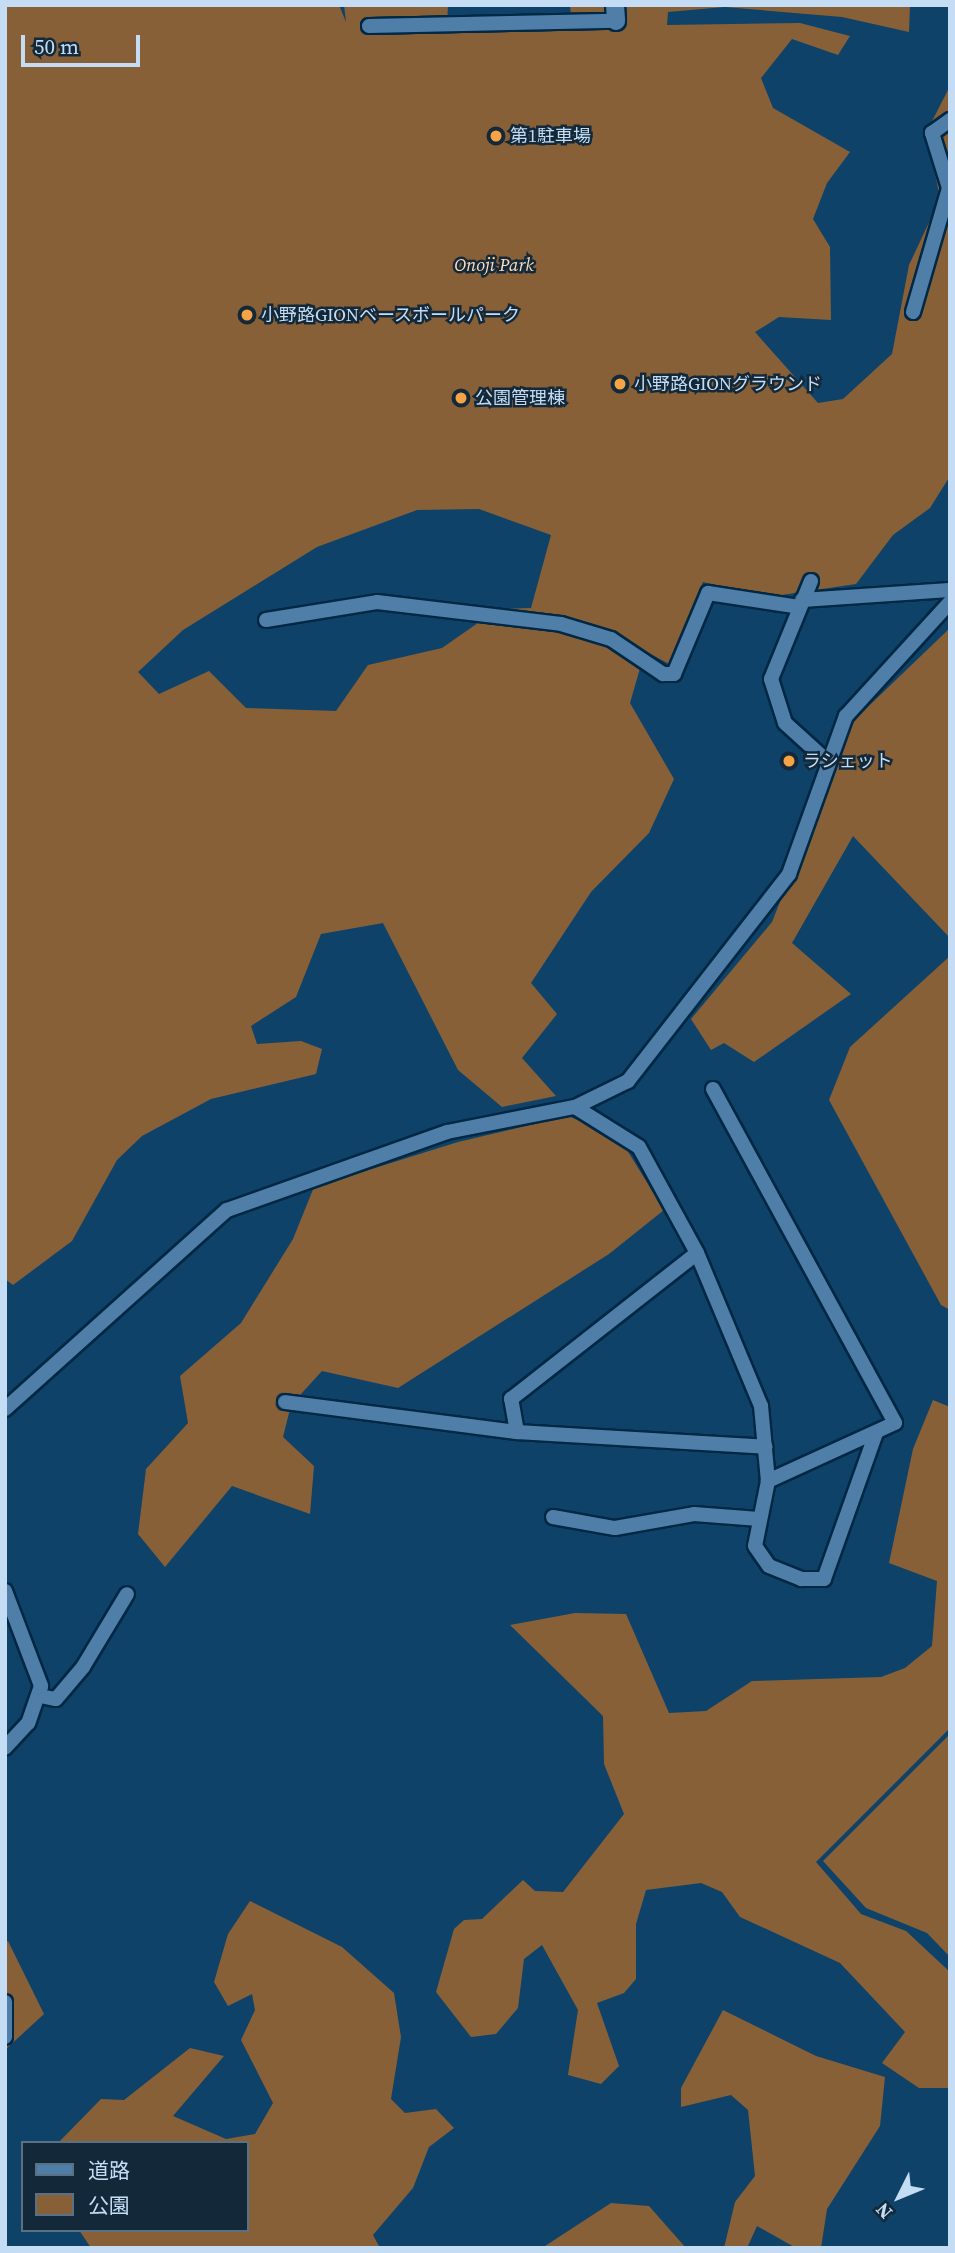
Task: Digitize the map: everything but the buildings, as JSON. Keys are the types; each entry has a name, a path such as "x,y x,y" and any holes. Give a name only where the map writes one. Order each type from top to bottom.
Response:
{"street":[{"path":"369,26 615,13"},
{"path":"913,312 949,188 932,133 950,120"},
{"path":"811,582 800,603 771,679 785,723 828,762"},
{"path":"266,620 377,602 561,624 611,639 663,674 674,674 708,593 800,603 950,590"},
{"path":"5,1409 227,1210 447,1132 575,1107 628,1081 776,897 800,851 828,762 860,696 950,602"},
{"path":"713,1089 895,1423 768,1481"},
{"path":"575,1107 639,1147 697,1253 761,1406 768,1481 755,1546 769,1566 801,1579 824,1579 876,1433"},
{"path":"517,1432 511,1399 697,1253"},
{"path":"285,1402 517,1432 766,1447"},
{"path":"553,1517 615,1528 694,1514 759,1520"},
{"path":"5,1591 38,1675 40,1696 24,1730 5,1748"},
{"path":"40,1696 55,1699 83,1667 127,1594"},
{"path":"5,2001 5,2037"}],"green space":[{"name":"Onoji Park","path":"5,5 339,5 346,22 344,5 448,5 447,27 572,28 570,5 910,5 909,32 842,17 725,7 668,12 667,25 800,23 850,36 838,55 792,39 761,78 773,108 850,152 827,183 813,219 830,247 831,320 779,317 755,332 818,403 843,399 892,354 909,265 940,199 927,131 950,86 950,476 930,508 893,535 856,584 768,597 703,582 671,665 645,651 630,703 674,779 649,833 591,892 531,983 557,1014 522,1058 556,1096 502,1107 458,1070 383,923 321,934 296,997 251,1026 257,1044 301,1041 322,1049 316,1074 211,1099 142,1136 117,1160 72,1241 13,1285 5,1279","holes":["479,509 551,535 531,608 498,609 442,648 368,665 336,711 246,708 209,671 159,694 138,672 183,630 317,547 417,510"]},
{"path":"950,628 950,938 853,836 792,943 851,994 754,1062 724,1043 711,1050 691,1019 772,922 851,723"},
{"path":"950,956 950,1310 941,1305 829,1100 850,1047"},
{"path":"568,1116 619,1137 664,1210 609,1254 398,1388 322,1371 291,1405 283,1437 314,1466 310,1514 232,1486 165,1567 138,1534 146,1469 188,1423 180,1376 241,1323 293,1239 314,1187 458,1142"},
{"path":"933,1400 950,1407 950,1728 816,1862 861,1914 906,1931 950,1972 950,2088 919,2088 882,2063 905,2032 840,1963 740,1917 722,1892 701,1883 646,1890 636,1924 636,1979 624,1993 597,2003 619,2066 601,2084 568,2075 578,2010 542,1945 524,1959 518,2008 496,2034 471,2037 436,1992 454,1929 464,1920 482,1919 523,1880 535,1891 563,1892 624,1814 604,1764 603,1716 510,1625 575,1613 626,1614 669,1713 706,1711 752,1681 881,1677 905,1668 932,1646 937,1581 889,1563 913,1449"},
{"path":"950,1734 950,1957 927,1933 866,1908 823,1861"},
{"path":"250,1901 342,1947 394,1993 401,2037 391,2099 405,2113 436,2109 454,2128 429,2147 413,2188 373,2235 380,2248 91,2248 80,2232 248,2232 248,2141 60,2141 101,2099 124,2100 190,2048 224,2056 173,2116 226,2139 255,2134 273,2103 241,2040 255,2010 252,1994 228,2006 214,1982 228,1934"},
{"path":"8,1941 44,2014 5,2050 5,1942"},
{"path":"723,2010 816,2056 885,2077 880,2126 827,2209 821,2248 796,2248 757,2226 747,2248 724,2248 735,2202 755,2176 748,2110 731,2095 681,2107 681,2088"},
{"path":"611,2203 649,2206 686,2248 542,2248"}],"place":[{"name":"第1駐車場","path":"496,136"},
{"name":"小野路GIONベースボールパーク","path":"247,315"},
{"name":"小野路GIONグラウンド","path":"620,384"},
{"name":"公園管理棟","path":"461,398"},
{"name":"ラシェット","path":"789,761"}]}
